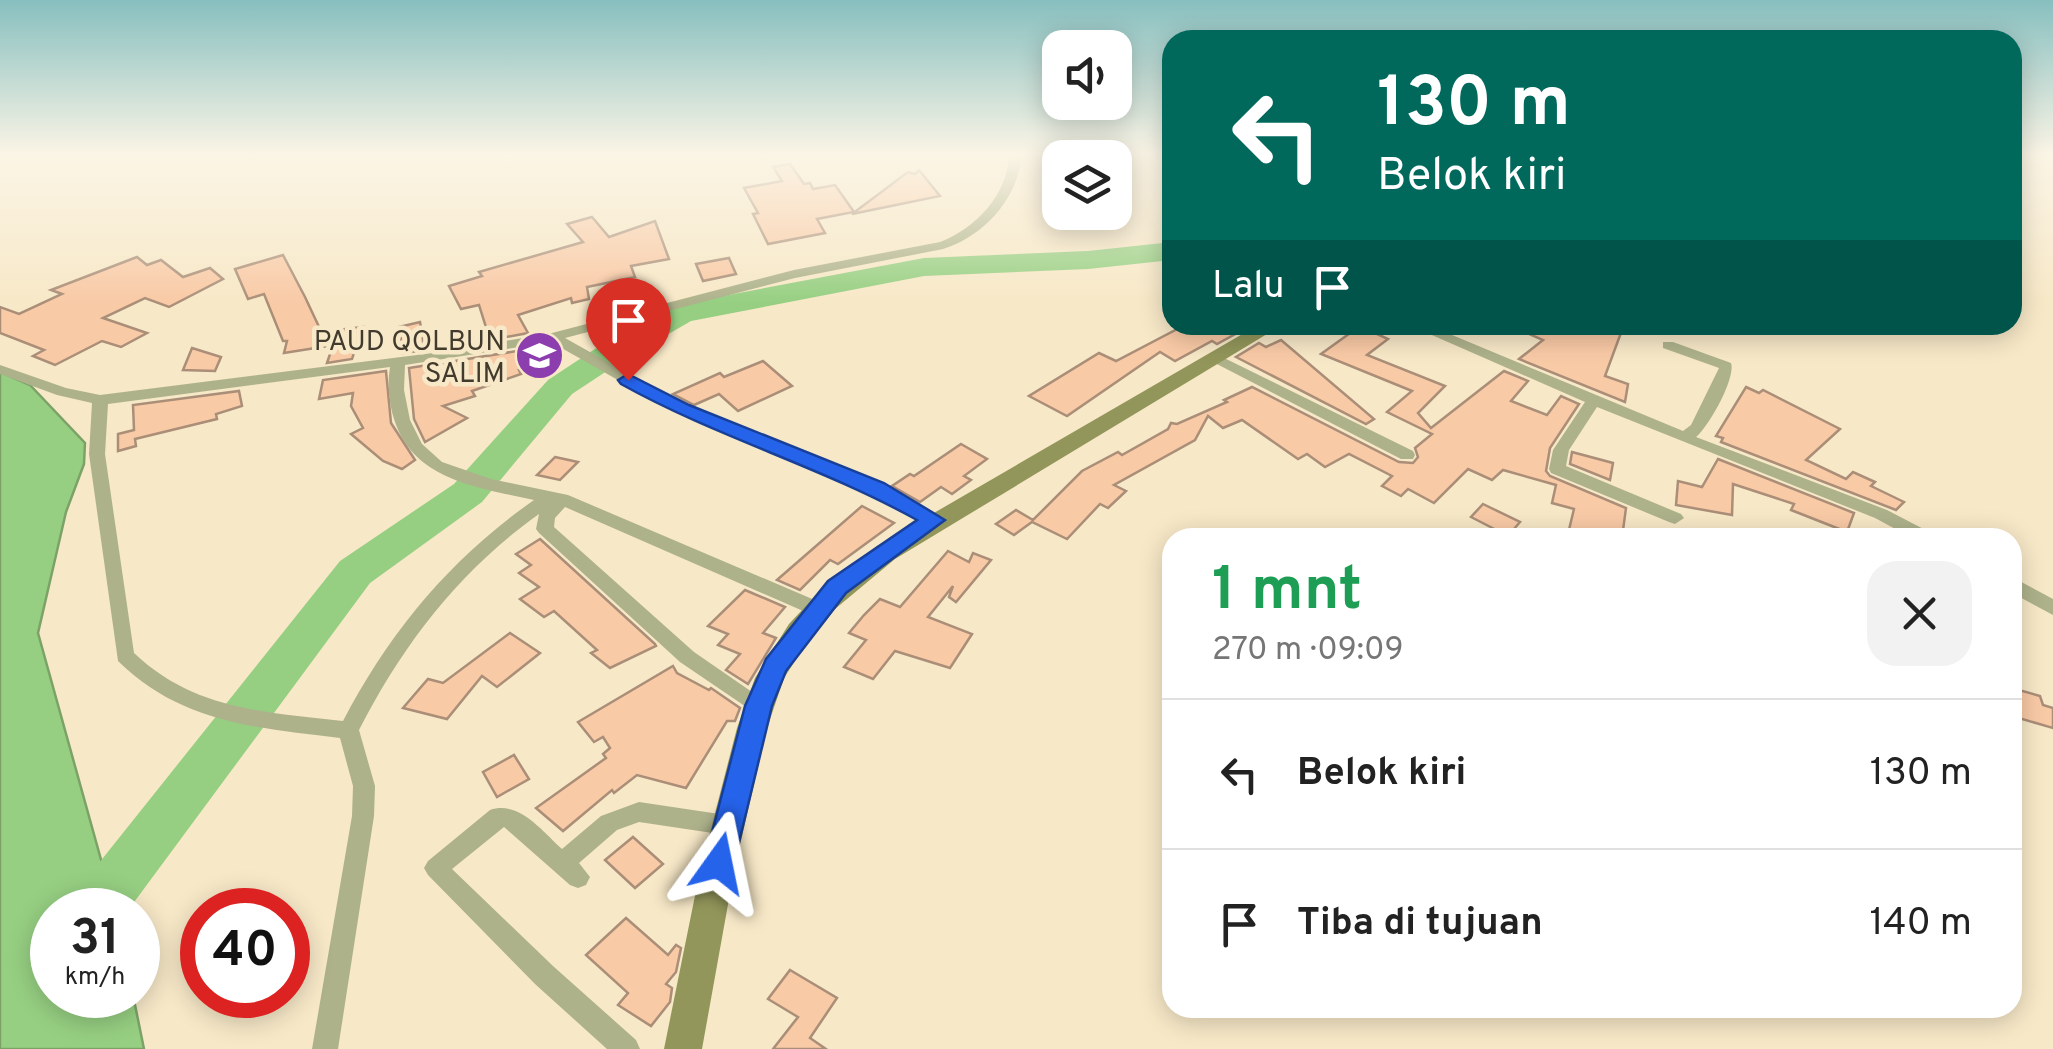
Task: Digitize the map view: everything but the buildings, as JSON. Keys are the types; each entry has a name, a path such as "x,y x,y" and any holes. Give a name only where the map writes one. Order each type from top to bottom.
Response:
{"street":[{"path":"0,369 62,392 100,400 398,362 554,337 794,274 958,239 994,205"},
{"path":"683,1049 726,826 758,706 775,666 817,609 837,587 934,520 1255,335"},
{"path":"1440,335 1908,528"},
{"path":"554,337 682,410 820,463 934,520"},
{"path":"1668,345 1726,366 1702,421 1684,438"},
{"path":"1216,358 1407,456"},
{"path":"398,362 394,378 398,415 433,465 556,498 817,609"},
{"path":"100,400 96,454 125,656 156,682 221,714 349,730"},
{"path":"1593,400 1561,450 1556,468 1675,518"},
{"path":"556,498 546,516 545,529 687,656 758,706"},
{"path":"326,1049 363,816 364,786 349,730 381,666 441,586 521,516 556,498"},
{"path":"2022,590 2053,608"},
{"path":"627,1049 544,975 436,868 498,816 516,820 570,870 609,823 639,812 726,826"}],"shaded area":[{"path":"0,372 30,385 85,443 84,464 66,512 38,633 109,888 30,888 30,1018 138,1018 144,1049 0,1049"}],"waterway":[{"path":"112,888 355,572 468,493 560,387 610,354 681,313 924,267 1088,260 1162,252"}],"place":[{"name":"PAUD QOLBUN SALIM","path":"540,356"}],"route":[{"path":"628,380 682,410 876,488 934,520 837,587 775,666 758,706 719,863"}]}
